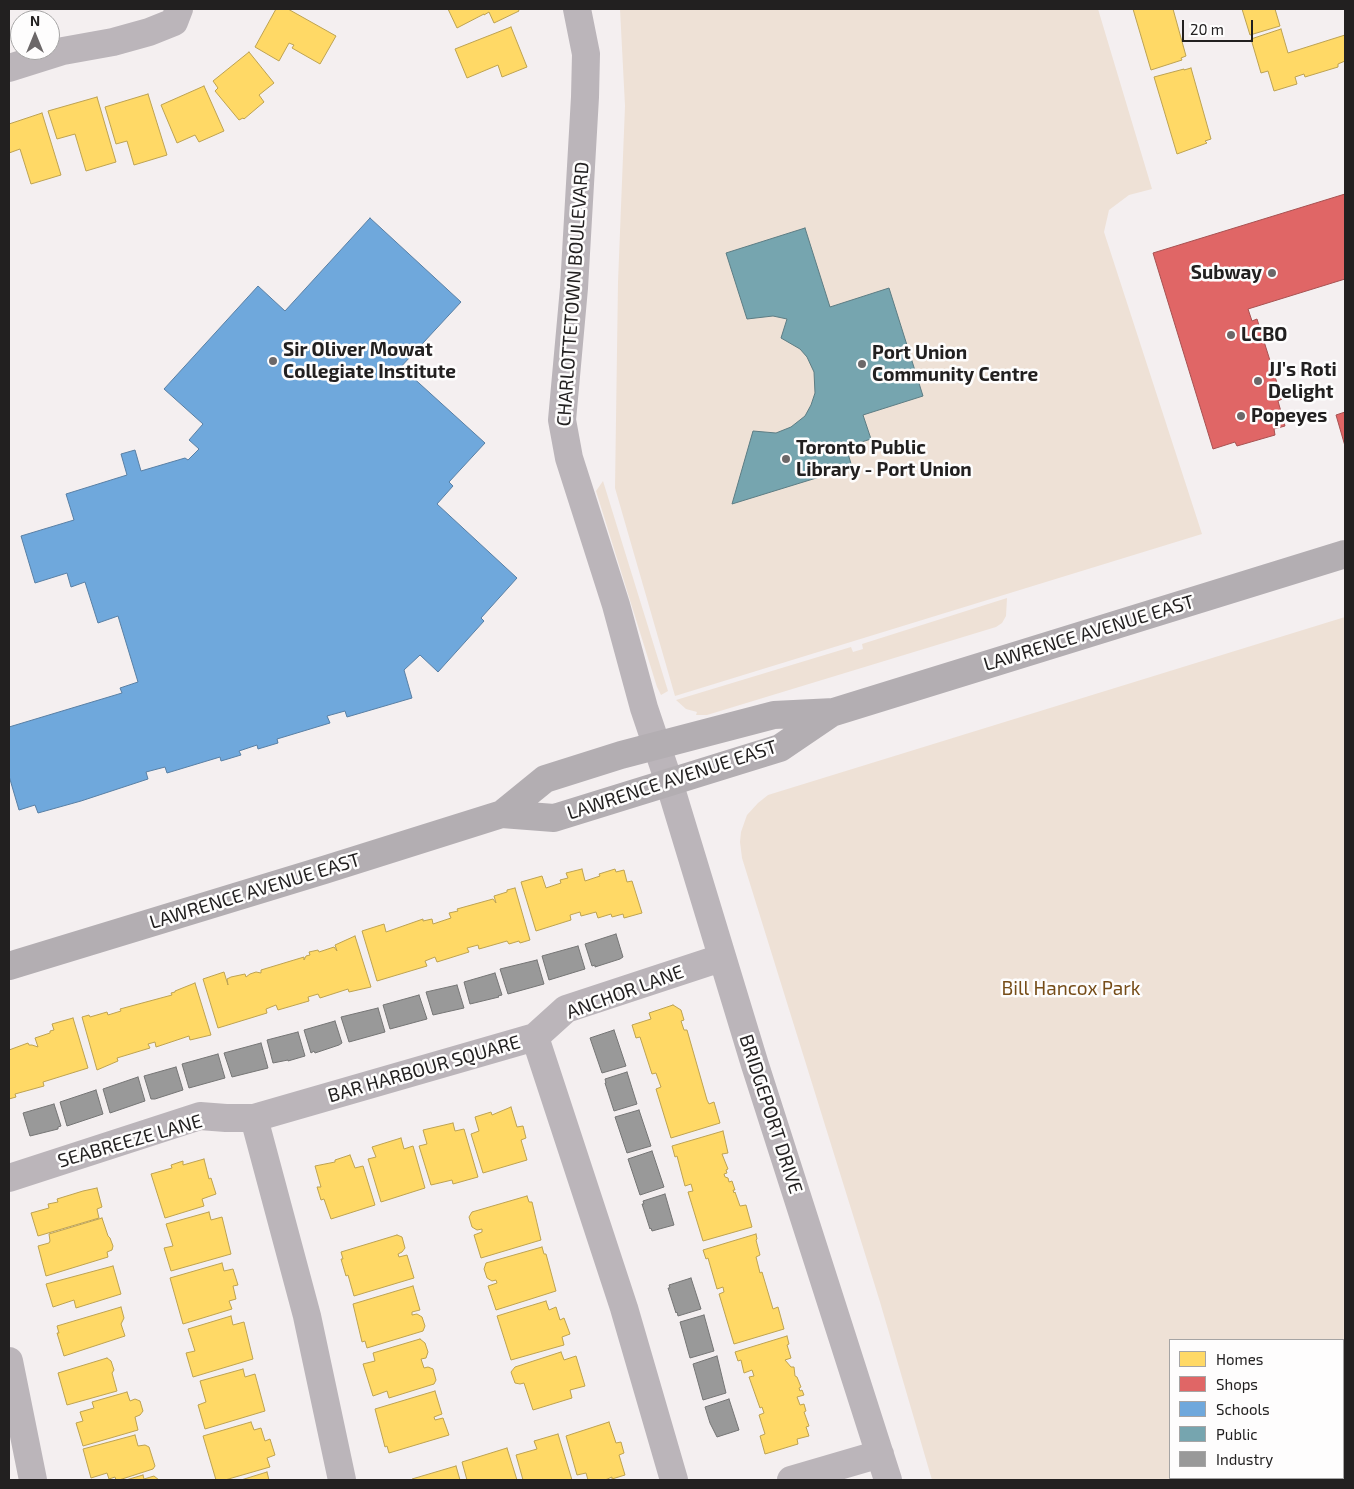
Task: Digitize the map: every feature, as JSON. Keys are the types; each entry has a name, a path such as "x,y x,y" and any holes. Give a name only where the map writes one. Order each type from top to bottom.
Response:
{"main road":[{"name":"LAWRENCE AVENUE EAST","path":"9,966 502,814 545,779 656,746 774,715 834,712 1345,554"},
{"name":"LAWRENCE AVENUE EAST","path":"502,814 554,818 780,748 834,712"}],"street":[{"path":"9,68 63,51 113,42 149,32 174,22 180,9"},
{"name":"CHARLOTTETOWN BOULEVARD","path":"577,9 586,54 585,97 574,288 562,420 571,468 616,605 656,746"},
{"name":"BRIDGEPORT DRIVE","path":"656,746 669,782 721,958 888,1480"},
{"name":"ANCHOR LANE","path":"536,1037 566,1009 721,958"},
{"name":"BAR HARBOUR SQUARE","path":"254,1118 536,1037 624,1308 674,1480"},
{"name":"SEABREEZE LANE","path":"9,1178 200,1116 254,1118"},
{"path":"254,1118 307,1316 342,1480"},
{"path":"9,1361 33,1480"},
{"path":"791,1480 880,1454"}],"green space":[{"path":"620,9 1098,9 1152,189 1129,195 1109,210 1104,232 1202,534 675,696 615,488 618,282 625,106"},
{"path":"603,481 668,691 661,695 596,491"},
{"path":"1007,598 1006,616 1002,623 996,627 707,715 696,715 697,712 686,709 676,700 851,647 853,652 863,649 862,644"},
{"name":"Bill Hancox Park","path":"1345,617 1345,1480 932,1480 880,1302 742,858 741,832 747,815 768,795"}],"building: Homes":[{"path":"276,9 288,9 336,36 320,64 292,48 294,45 289,43 279,61 255,47"},
{"path":"448,9 518,9 519,11 494,23 489,12 457,28"},
{"path":"1133,9 1173,9 1186,56 1181,58 1182,60 1151,70"},
{"path":"1242,9 1275,9 1280,26 1250,35"},
{"path":"511,27 527,67 502,77 498,65 467,78 455,49"},
{"path":"1281,29 1288,53 1345,35 1345,61 1338,64 1338,67 1305,77 1304,74 1295,77 1297,84 1274,91 1268,71 1261,73 1251,39"},
{"path":"249,52 274,83 259,95 264,102 244,119 239,120 215,91 218,88 213,81"},
{"path":"1191,68 1211,139 1205,141 1207,143 1177,154 1154,77"},
{"path":"204,86 224,131 199,142 195,135 177,143 161,105"},
{"path":"148,94 167,155 134,165 127,141 116,144 105,107"},
{"path":"97,97 116,162 86,171 75,134 57,139 48,111"},
{"path":"42,113 61,175 31,184 20,149 9,153 9,124"},
{"path":"582,869 585,881 615,869 616,872 624,870 627,882 632,881 642,913 624,918 623,914 612,917 611,914 598,918 596,912 581,916 580,912 570,915 571,920 536,931 521,882 542,876 546,888 561,883 560,880 568,878 566,873"},
{"path":"515,888 530,940 509,944 507,941 479,949 478,945 467,948 469,952 437,962 435,957 425,961 427,966 377,981 362,931 384,924 386,932 423,919 423,921 432,919 433,924 451,918 449,913 458,911 457,909 493,899 496,903 494,896"},
{"path":"355,936 371,987 349,992 348,989 320,998 318,994 308,997 309,1001 278,1010 276,1005 266,1009 267,1013 218,1028 203,979 224,972 228,985 227,979 231,977 245,974 246,977 256,972 261,973 261,970 304,957 304,960 306,956 310,955 309,952 318,950 319,952 334,947 337,951 335,945"},
{"path":"195,983 211,1035 190,1040 189,1036 156,1047 155,1042 148,1044 150,1048 117,1058 118,1061 97,1070 82,1017 89,1015 90,1017 107,1012 108,1015 121,1011 120,1009 172,995 171,993"},
{"path":"673,1005 681,1010 684,1020 681,1021 684,1030 687,1030 707,1100 709,1104 714,1102 720,1123 671,1138 656,1089 661,1087 656,1073 652,1074 640,1037 636,1038 632,1025 651,1019 649,1013"},
{"path":"73,1018 88,1068 43,1082 44,1086 15,1094 16,1097 9,1099 9,1050 28,1043 38,1047 35,1038 54,1030 52,1024"},
{"path":"511,1107 517,1127 523,1126 526,1138 521,1140 527,1160 483,1173 471,1134 479,1131 475,1117 491,1112 492,1115"},
{"path":"453,1123 455,1131 464,1129 478,1177 453,1184 452,1180 431,1185 419,1146 427,1144 423,1130"},
{"path":"723,1131 728,1153 722,1154 728,1169 726,1170 727,1173 724,1174 729,1182 732,1181 735,1190 733,1190 740,1206 746,1205 752,1227 703,1241 688,1192 693,1191 691,1184 685,1186 677,1156 675,1157 672,1146"},
{"path":"401,1138 404,1149 413,1146 425,1188 381,1202 368,1159 376,1157 372,1147"},
{"path":"350,1155 355,1168 363,1166 375,1205 331,1219 324,1199 321,1200 317,1187 321,1187 315,1166 335,1162 335,1160"},
{"path":"204,1159 209,1179 211,1178 216,1194 202,1199 204,1206 165,1218 151,1174 172,1168 171,1165 183,1161 183,1165"},
{"path":"97,1188 102,1207 97,1209 99,1218 38,1236 31,1213 49,1208 48,1204 58,1202 57,1199"},
{"path":"527,1196 529,1202 532,1202 541,1240 481,1258 474,1235 482,1232 482,1229 477,1230 472,1227 469,1217 472,1212"},
{"path":"209,1212 211,1220 222,1217 231,1254 171,1271 164,1248 173,1246 166,1224"},
{"path":"102,1218 113,1246 112,1250 107,1252 108,1257 46,1276 38,1246 49,1243 49,1234"},
{"path":"756,1234 760,1255 756,1257 760,1273 762,1272 773,1309 778,1307 784,1329 734,1344 719,1294 724,1292 723,1287 717,1289 708,1258 706,1259 703,1250"},
{"path":"397,1235 402,1237 405,1248 398,1254 399,1257 407,1255 414,1278 354,1296 348,1275 346,1276 341,1252"},
{"path":"542,1247 544,1254 546,1254 556,1291 496,1310 488,1286 497,1283 496,1280 492,1281 487,1278 484,1269 486,1263"},
{"path":"222,1263 224,1271 233,1269 238,1285 233,1286 236,1299 229,1301 232,1309 183,1324 170,1278"},
{"path":"113,1266 121,1294 76,1308 74,1300 53,1307 46,1284"},
{"path":"413,1286 420,1310 412,1312 412,1315 417,1314 422,1317 425,1326 423,1331 367,1348 365,1341 362,1342 353,1304"},
{"path":"546,1301 549,1310 556,1307 560,1320 564,1318 570,1334 562,1337 564,1345 511,1360 497,1316"},
{"path":"121,1307 124,1318 121,1324 125,1336 64,1356 57,1333 59,1333 57,1326"},
{"path":"231,1316 233,1325 244,1322 253,1359 193,1377 186,1353 195,1351 188,1329"},
{"path":"787,1336 789,1344 787,1345 791,1358 785,1360 791,1367 794,1367 795,1376 801,1387 799,1388 800,1391 802,1390 804,1395 797,1397 800,1405 804,1404 806,1411 804,1412 809,1426 806,1427 809,1436 797,1439 798,1444 765,1454 760,1436 765,1434 759,1415 764,1413 762,1407 760,1408 749,1377 754,1376 752,1370 744,1373 741,1360 738,1361 735,1352"},
{"path":"420,1339 425,1343 428,1352 426,1358 421,1359 424,1368 433,1369 436,1380 434,1384 389,1398 387,1391 373,1396 363,1364 375,1361 373,1353"},
{"path":"561,1352 564,1360 576,1356 585,1386 570,1390 572,1398 533,1410 524,1383 515,1383 511,1372 515,1367"},
{"path":"107,1358 111,1361 114,1370 112,1373 117,1391 67,1405 58,1373"},
{"path":"243,1369 245,1377 255,1374 265,1411 205,1429 198,1405 206,1402 200,1381"},
{"path":"435,1391 442,1414 434,1417 435,1420 443,1418 449,1435 389,1453 387,1446 385,1447 375,1409"},
{"path":"127,1392 130,1401 135,1399 140,1401 143,1411 135,1417 138,1430 83,1446 76,1423 83,1421 80,1412 94,1408 92,1402"},
{"path":"251,1422 254,1430 261,1428 265,1441 270,1439 275,1455 267,1458 270,1467 225,1480 216,1480 203,1436"},
{"path":"609,1422 616,1443 621,1442 624,1453 619,1455 625,1475 605,1480 588,1480 586,1473 577,1475 566,1436"},
{"path":"558,1434 572,1480 523,1480 516,1455 537,1449 534,1441"},
{"path":"135,1435 138,1446 145,1445 149,1447 155,1466 153,1469 119,1480 116,1480 115,1477 109,1479 107,1473 91,1478 83,1449"},
{"path":"507,1448 517,1480 467,1480 462,1462"},
{"path":"456,1466 460,1480 412,1480 412,1479"},
{"path":"267,1472 269,1480 241,1480"},
{"path":"143,1475 144,1479 154,1476 159,1480 126,1480"}],"building: Shops":[{"path":"1345,194 1345,279 1248,309 1252,321 1257,319 1282,399 1278,401 1285,426 1274,429 1275,435 1237,446 1235,442 1213,449 1153,253"},
{"path":"1345,412 1345,446 1336,415"}],"building: Schools":[{"name":"Sir Oliver Mowat Collegiate Institute","path":"370,218 461,302 398,370 406,377 409,374 485,443 449,482 453,486 437,504 517,578 481,618 484,621 438,672 420,655 404,670 412,698 347,717 345,711 327,716 330,723 277,739 278,743 258,749 257,745 239,751 241,755 221,761 220,757 167,773 165,767 146,772 148,779 81,801 38,813 35,805 19,810 9,776 9,727 122,693 120,688 138,682 118,616 98,623 85,582 71,587 67,573 35,583 21,536 74,520 66,494 127,475 121,454 135,450 141,471 185,458 188,460 199,449 189,440 203,424 164,389 258,286 285,311"}],"building: Public":[{"name":"Port Union Community Centre","path":"805,228 830,307 889,288 923,396 863,415 871,439 846,447 852,467 732,504 753,431 776,433 791,427 805,416 815,393 814,372 807,357 800,349 781,338 787,319 773,316 747,319 726,253"}],"building: Industry":[{"path":"616,934 623,957 595,967 595,965 592,966 585,944"},
{"path":"578,946 585,969 549,980 542,956"},
{"path":"537,960 544,984 508,994 500,969"},
{"path":"495,973 502,995 470,1004 464,982"},
{"path":"457,985 464,1008 433,1015 426,992"},
{"path":"419,995 427,1019 390,1029 383,1005"},
{"path":"378,1008 385,1032 349,1042 341,1017"},
{"path":"335,1021 342,1043 311,1053 304,1030"},
{"path":"614,1030 626,1066 602,1073 590,1038"},
{"path":"298,1032 305,1056 273,1063 267,1040"},
{"path":"261,1043 268,1068 232,1077 224,1053"},
{"path":"218,1054 225,1078 189,1088 182,1064"},
{"path":"176,1067 183,1090 151,1099 144,1076"},
{"path":"627,1072 637,1104 614,1111 605,1079"},
{"path":"138,1077 145,1101 110,1113 103,1089"},
{"path":"96,1090 103,1114 67,1126 60,1102"},
{"path":"54,1104 61,1126 58,1129 30,1136 23,1113"},
{"path":"639,1110 651,1146 627,1153 615,1117"},
{"path":"652,1151 664,1187 640,1195 628,1159"},
{"path":"665,1194 674,1225 652,1231 642,1204 644,1204 643,1201"},
{"path":"691,1278 701,1309 678,1316 668,1288 670,1288 669,1285"},
{"path":"704,1315 714,1351 690,1358 680,1322"},
{"path":"717,1356 726,1393 703,1400 693,1364"},
{"path":"729,1399 739,1430 717,1437 705,1407"}],"place":[{"name":"Subway","path":"1272,273"},
{"name":"LCBO","path":"1231,335"},
{"name":"Sir Oliver Mowat Collegiate Institute","path":"273,361"},
{"name":"Port Union Community Centre","path":"862,364"},
{"name":"JJ's Roti Delight","path":"1258,381"},
{"name":"Popeyes","path":"1241,416"},
{"name":"Toronto Public Library - Port Union","path":"786,459"}]}
